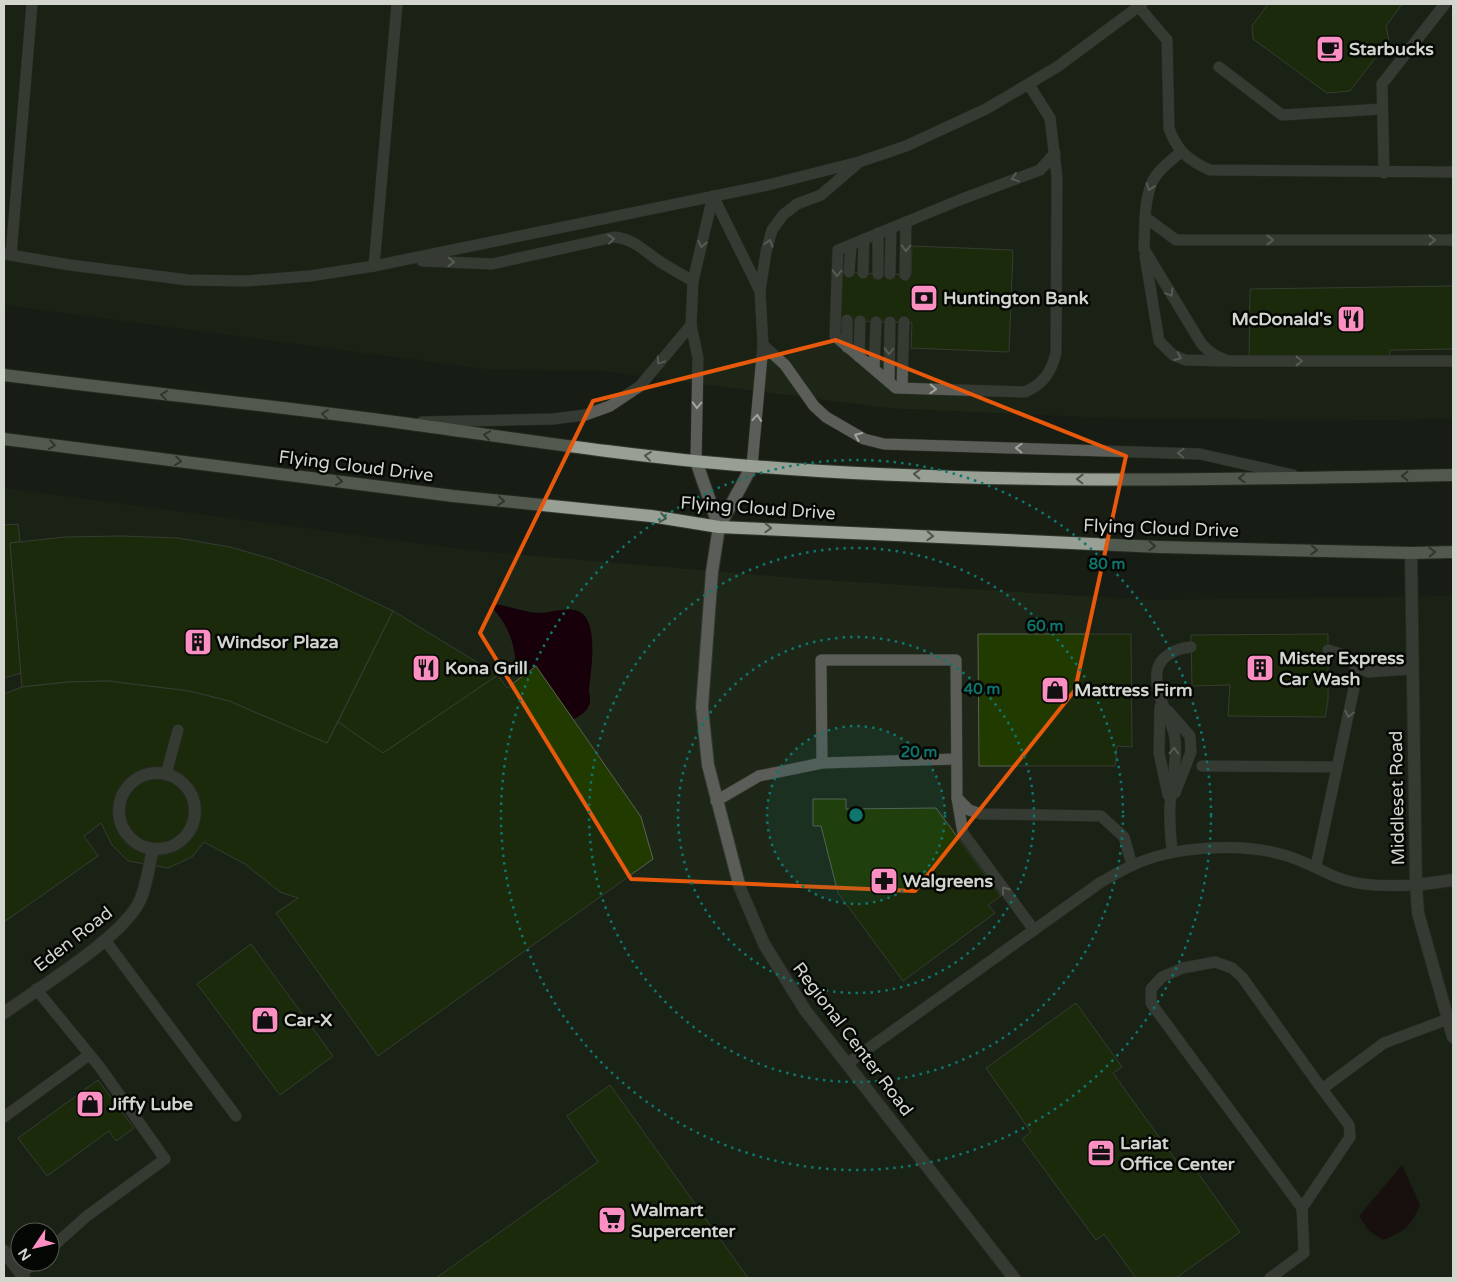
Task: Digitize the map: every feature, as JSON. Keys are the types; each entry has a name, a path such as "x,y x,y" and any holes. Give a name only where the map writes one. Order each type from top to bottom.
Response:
{"main road":[{"path":"4,375 696,461 752,466 998,477 1183,480 1298,476 1453,475"},
{"name":"Flying Cloud Drive","path":"4,439 453,496 637,515 719,526 1159,547 1412,553 1453,552"}],"street":[{"name":"Regional Center Road","path":"696,461 719,526"},
{"name":"Regional Center Road","path":"752,466 719,526 712,572 702,707 707,758 716,801 740,888 764,944 806,1010 1014,1278"},
{"name":"Middleset Road","path":"1412,553 1416,886 1418,913 1453,1037"},
{"path":"154,773 166,774 177,779 192,796 195,820 184,839 164,849 152,849 130,838 123,828 120,804 125,792 132,783 142,776 154,773"},
{"name":"Eden Road","path":"4,1013 106,940 125,922 141,898 152,849"},
{"path":"1416,886 1453,880"},
{"path":"4,1251 23,1276"}],"lane":[{"path":"32,4 7,255 188,280 246,281 310,276 374,266 768,186 859,162 906,146 986,109 1029,85 1057,67 1140,5 1167,40 1169,128 1173,142 1193,162 1210,170 1384,173 1453,172"},
{"path":"374,266 397,4"},
{"path":"1384,173 1382,84 1445,4"},
{"path":"1219,67 1282,114 1382,109"},
{"path":"1029,85 1050,118 1055,153 1057,177 1056,353 1047,377 1038,386 1024,392 896,388 835,336 838,250 1040,170 1055,153"},
{"path":"1181,152 1152,179 1147,196 1145,217 1144,249 1159,341 1173,355 1185,360 1199,362 1453,361"},
{"path":"752,466 763,345 760,291 766,252 772,230 783,215 797,204 821,195 859,162"},
{"path":"696,461 698,358 691,324 693,281 713,196"},
{"path":"713,196 760,291"},
{"path":"1145,217 1176,240 1453,240"},
{"path":"905,275 906,222"},
{"path":"890,274 891,228"},
{"path":"878,234 878,274"},
{"path":"403,260 492,264 614,237 626,238 693,281"},
{"path":"863,273 864,239"},
{"path":"849,272 851,245"},
{"path":"1144,249 1201,344 1207,351 1229,361"},
{"path":"847,320 848,347"},
{"path":"859,357 860,321"},
{"path":"874,369 876,322"},
{"path":"889,381 890,322"},
{"path":"902,388 904,322"},
{"path":"401,423 553,418 585,415 610,406 640,386 691,324"},
{"path":"763,345 785,365 814,406 826,417 864,439 884,444 1200,454 1298,476"},
{"path":"1172,852 1170,807 1175,737 1160,703 1157,672 1160,663 1176,650 1191,647"},
{"path":"1328,650 1344,655 1356,666 1368,672 1414,669"},
{"path":"822,763 821,660 956,660 957,798 963,833 1034,930"},
{"path":"1316,866 1354,688 1356,666"},
{"path":"166,774 178,730"},
{"path":"716,801 759,776 822,763 956,759"},
{"path":"1202,766 1337,767"},
{"path":"957,798 969,810 981,814 1100,816 1124,837 1132,865"},
{"path":"848,1063 1101,882 1132,865 1172,852 1247,847 1284,855 1316,866 1337,878 1374,886 1416,886"},
{"path":"106,940 236,1116"},
{"path":"1270,1278 1304,1253 1302,1208 1151,1003 1151,989 1162,977 1183,968 1215,962 1232,968 1242,977 1349,1125 1350,1137 1302,1208"},
{"path":"36,990 89,1055 165,1159 87,1216 60,1240"},
{"path":"1322,1089 1384,1043 1448,1019"},
{"path":"4,1117 89,1055"}],"highlighted area":[{"path":"836,340 1126,456 1075,690 915,891 631,879 480,633 593,401"}],"shaded area":[{"path":"4,4 1453,4 1453,418 1394,420 1108,418 888,408 603,371 485,369 4,305"},
{"path":"4,488 476,551 806,579 1148,600 1453,596 1453,1278 4,1278"},
{"path":"489,604 539,613 574,610 583,614 588,622 591,633 592,659 590,701 588,708 582,714 574,719 536,666 522,676 508,631 500,617"},
{"path":"1402,1165 1420,1205 1410,1223 1402,1231 1383,1240 1369,1231 1359,1216"}],"building":[{"path":"1268,4 1402,4 1386,26 1389,40 1350,91 1327,93 1253,39 1252,26"},
{"name":"Huntington Bank","path":"912,246 1013,250 1009,352 911,348 912,323 836,320 838,272 911,275"},
{"name":"McDonald's","path":"1453,286 1453,349 1390,350 1389,359 1249,360 1250,289"},
{"path":"18,524 20,542 10,543 21,673 4,678 4,525"},
{"name":"Windsor Plaza","path":"65,537 178,538 230,547 275,560 327,580 393,611 327,743 229,701 189,691 108,681 68,682 22,687 10,543"},
{"path":"393,611 498,675 383,753 338,722"},
{"name":"Mattress Firm","path":"978,634 1131,634 1132,747 1117,746 1115,766 979,766"},
{"name":"Mister Express Car Wash","path":"1328,634 1328,701 1325,717 1228,716 1230,685 1192,686 1191,635"},
{"path":"536,666 641,817 653,859 378,1056 276,913 298,898 280,892 245,864 204,842 192,857 168,868 128,861 112,845 101,823 84,836 98,856 4,922 4,694 22,687 68,682 108,681 189,691 229,701 327,743 338,722 383,753 498,675 507,688"},
{"name":"Walgreens","path":"813,799 846,799 846,809 936,808 1001,896 988,905 995,913 903,981 838,893 821,826 813,826"},
{"name":"Car-X","path":"251,944 333,1056 280,1095 197,984"},
{"name":"Lariat Office Center","path":"1076,1003 1122,1067 1113,1073 1185,1173 1193,1166 1240,1232 1176,1278 1136,1278 1104,1234 1096,1240 1022,1139 1031,1132 986,1068"},
{"name":"Jiffy Lube","path":"98,1080 134,1128 116,1141 109,1131 47,1176 18,1138"},
{"name":"Walmart Supercenter","path":"610,1085 748,1278 436,1278 598,1162 567,1116"}],"place":[{"name":"Starbucks","path":"1330,49"},
{"name":"Huntington Bank","path":"924,298"},
{"name":"McDonald's","path":"1351,319"},
{"name":"Windsor Plaza","path":"198,642"},
{"name":"Kona Grill","path":"426,668"},
{"name":"Mister Express Car Wash","path":"1260,668"},
{"name":"Mattress Firm","path":"1055,690"},
{"name":"Walgreens","path":"884,881"},
{"name":"Car-X","path":"265,1020"},
{"name":"Jiffy Lube","path":"90,1104"},
{"name":"Lariat Office Center","path":"1101,1153"},
{"name":"Walmart Supercenter","path":"612,1220"}]}
